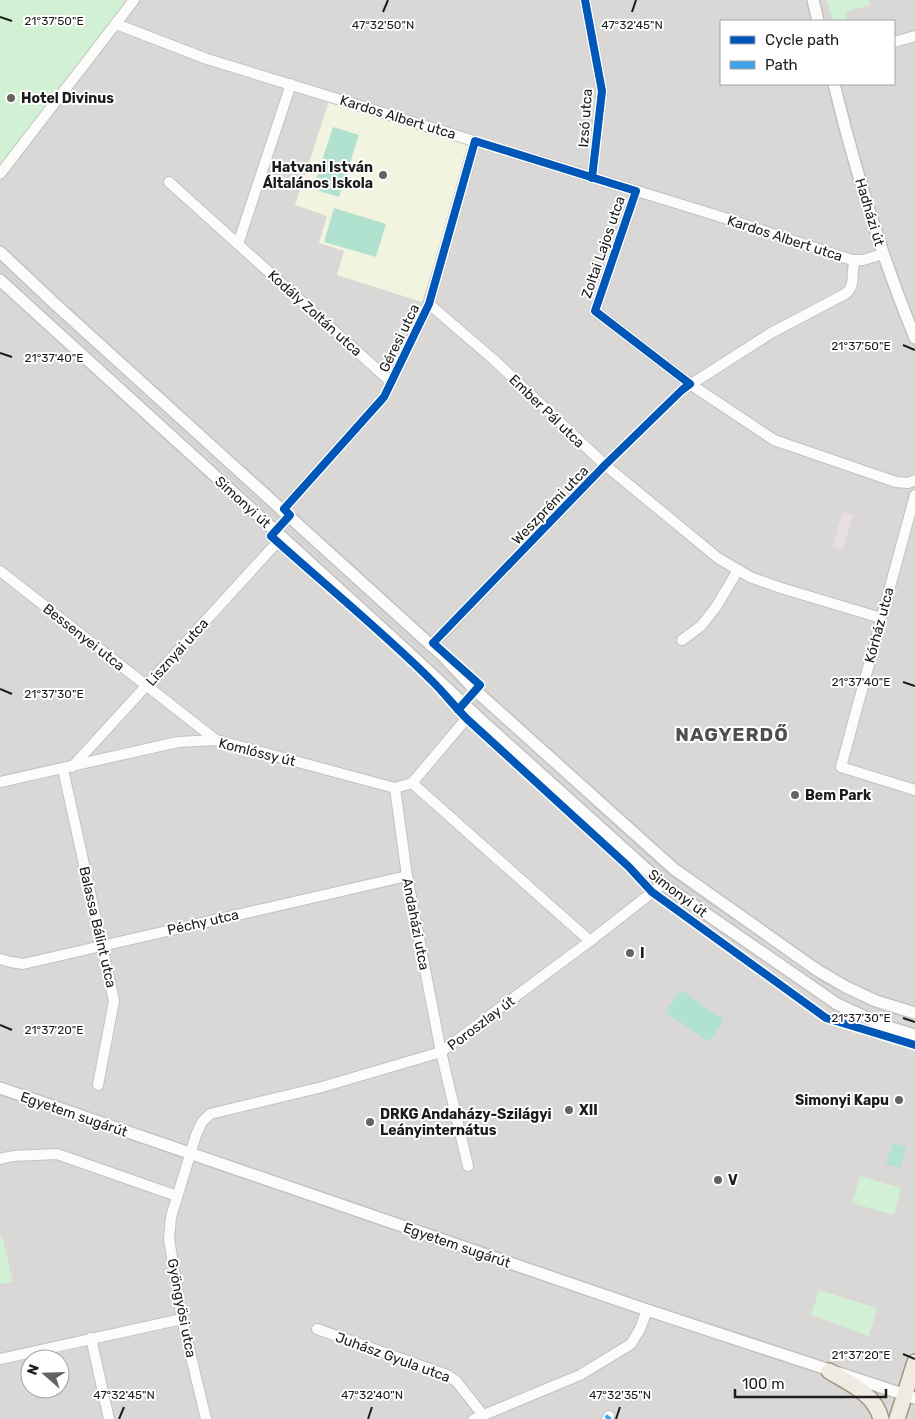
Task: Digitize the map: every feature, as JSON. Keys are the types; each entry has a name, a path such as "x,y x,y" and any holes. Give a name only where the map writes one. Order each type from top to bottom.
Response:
{"main road":[{"path":"897,1419 910,1397 915,1362"},
{"path":"829,1371 863,1391 877,1409 881,1419"}],"street":[{"path":"0,174 134,0"},
{"name":"Izsó utca","path":"585,0 602,91 592,178"},
{"path":"813,0 818,20"},
{"name":"Kardos Albert utca","path":"116,24 207,59 712,214 855,261 883,254"},
{"path":"895,42 915,36"},
{"path":"238,244 291,84"},
{"name":"Hadházi út","path":"834,85 862,189 883,254 915,338"},
{"name":"Géresi utca","path":"282,511 384,397 429,304 475,141"},
{"name":"Kodály Zoltán utca","path":"169,182 391,382"},
{"name":"Zoltai Lajos utca","path":"636,191 594,311 690,384 774,440 896,482 908,484 915,480"},
{"name":"Simonyi út","path":"0,252 431,646 475,690 674,870 817,970 846,987 876,1000 915,1013"},
{"name":"Weszprémi utca","path":"431,646 605,465 682,390 771,333 846,294 852,285 852,267 855,261"},
{"name":"Simonyi út","path":"0,280 663,884 837,1004 885,1026 915,1035"},
{"name":"Ember Pál utca","path":"429,304 493,358 605,465 718,558 750,576 781,588 880,618"},
{"name":"Kórház utca","path":"915,495 841,767 915,790"},
{"name":"Lisznyai utca","path":"67,768 147,686 282,537"},
{"path":"682,640 701,626 738,570"},
{"name":"Bessenyei utca","path":"0,571 216,740"},
{"path":"395,788 412,783 472,712"},
{"name":"Komlóssy út","path":"0,782 178,742 216,740 395,788"},
{"name":"Balassa Bálint utca","path":"67,768 114,1001 98,1085"},
{"path":"412,783 590,941"},
{"name":"Andaházi utca","path":"395,788 407,876 441,1052 468,1166"},
{"name":"Péchy utca","path":"0,959 24,964 407,876"},
{"name":"Poroszlay út","path":"210,1114 322,1087 441,1052 663,884"},
{"name":"Egyetem sugárút","path":"0,1088 647,1310 910,1397"},
{"name":"Gyöngyösi utca","path":"206,1419 182,1319 169,1239 171,1217 196,1135 202,1122 210,1114"},
{"path":"0,1159 13,1156 57,1154 178,1196"},
{"path":"478,1417 580,1375 631,1344 647,1310"},
{"path":"0,1358 182,1319"},
{"name":"Juhász Gyula utca","path":"316,1329 447,1375 456,1381 478,1417"},
{"path":"91,1338 109,1419"}],"shaded area":[{"path":"0,0 915,0 915,1419 0,1419"},
{"path":"854,89 893,241 889,242 851,90"},
{"name":"Hatvani István Általános Iskola","path":"329,101 469,145 422,302 337,275 344,251 319,243 327,216 295,205"},
{"path":"190,142 217,168 189,200 160,177"},
{"path":"843,512 853,515 843,550 832,547"}],"green space":[{"path":"0,0 134,0 0,174"},
{"path":"827,0 869,0 870,5 845,12 848,20 833,20"},
{"path":"333,127 359,135 339,197 313,189"},
{"path":"334,208 386,224 376,257 324,242"},
{"path":"681,990 724,1020 709,1042 665,1012"},
{"path":"893,1143 906,1147 900,1168 886,1164"},
{"path":"860,1176 901,1188 894,1215 852,1203"},
{"path":"2,1236 13,1282 0,1284 0,1237"},
{"path":"819,1290 877,1308 869,1336 811,1315"}],"tram line":[{"path":"0,266 669,875 827,985 873,1007 915,1020"}],"cycle path":[{"path":"585,0 602,91 592,178"},
{"path":"458,710 480,685 433,643 605,465 690,384 595,311 636,191 475,141 429,304 384,397 284,509 290,515 271,536 414,663 442,691 458,710 467,719 629,867 652,892 826,1018 915,1045"}],"place":[{"name":"Hotel Divinus","path":"11,98"},
{"name":"Hatvani István Általános Iskola","path":"383,175"},
{"name":"Bem Park","path":"795,795"},
{"name":"I","path":"630,953"},
{"name":"Simonyi Kapu","path":"899,1100"},
{"name":"XII","path":"569,1110"},
{"name":"DRKG Andaházy-Szilágyi Leányinternátus","path":"370,1122"},
{"name":"V","path":"718,1180"}],"district":[{"name":"NAGYERDŐ","path":"732,734"}]}
